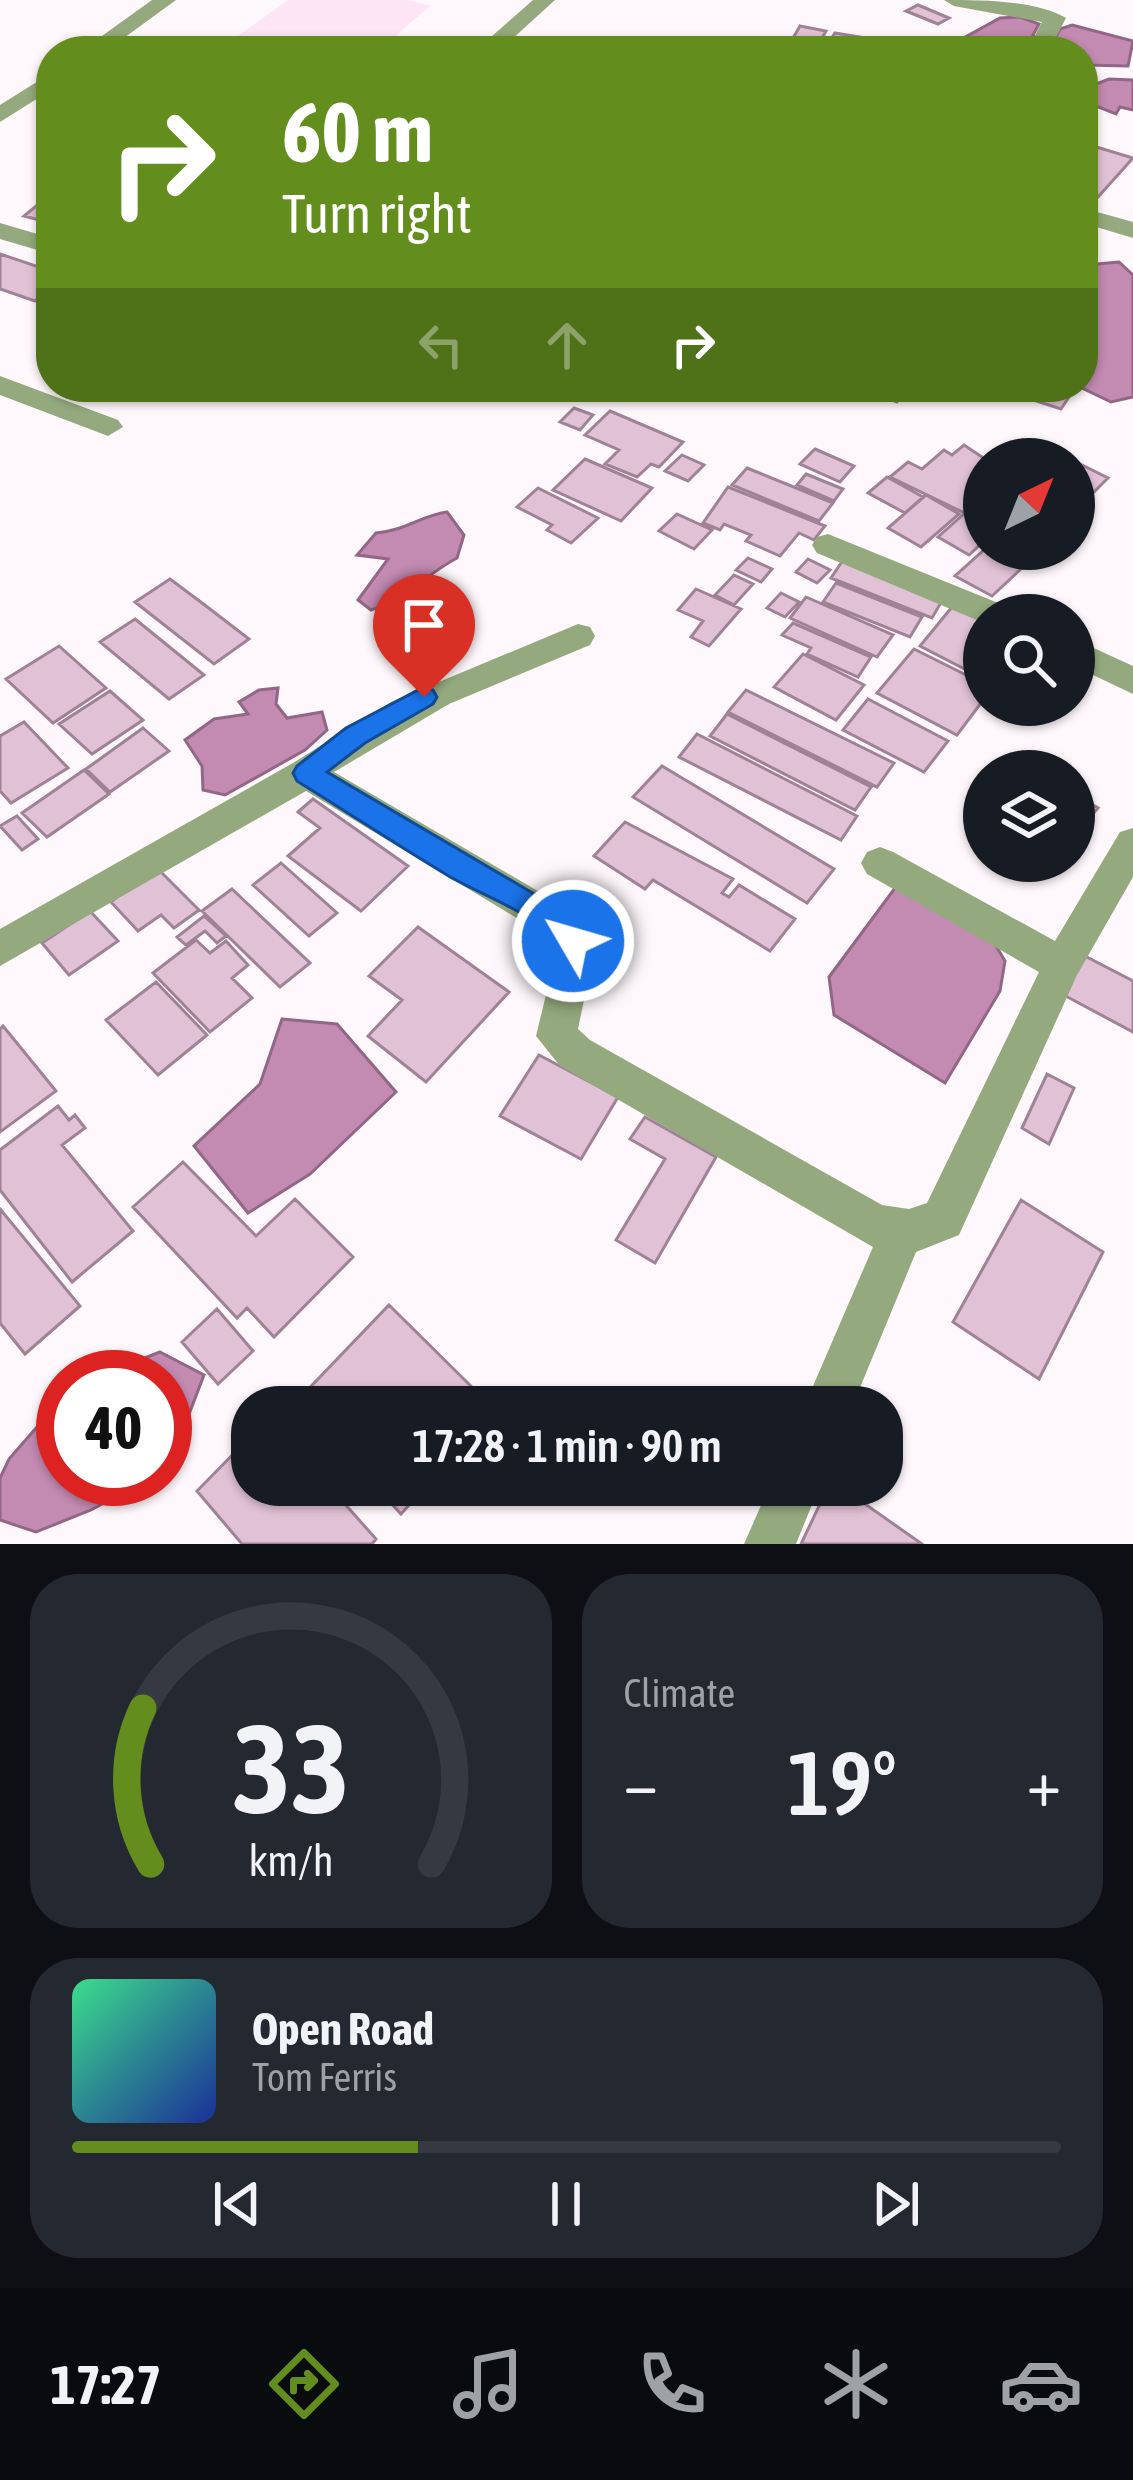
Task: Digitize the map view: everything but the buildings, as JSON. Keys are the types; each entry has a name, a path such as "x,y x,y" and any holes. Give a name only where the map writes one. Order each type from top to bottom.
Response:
{"street":[{"path":"114,36 166,0"},
{"path":"503,36 545,0"},
{"path":"954,0 1055,18 1046,36"},
{"path":"0,115 36,90"},
{"path":"1098,219 1133,230"},
{"path":"0,231 36,242"},
{"path":"0,385 36,399"},
{"path":"44,402 108,427"},
{"path":"827,545 963,601"},
{"path":"0,949 307,773 355,735 424,697 578,635"},
{"path":"1095,662 1133,681"},
{"path":"307,773 570,930 575,958 557,1018 557,1036 575,1053 873,1225 901,1234 922,1231 943,1219 1062,965 1133,843"},
{"path":"880,862 1062,965"},
{"path":"837,1386 901,1234"},
{"path":"770,1544 786,1506"}],"shaded area":[{"path":"288,0 409,0 430,6 395,36 238,36"},
{"path":"1020,17 1039,24 1034,36 967,36 1000,18"},
{"path":"1072,25 1133,41 1128,66 1098,65 1098,36 1056,36 1060,29"},
{"path":"1133,80 1133,110 1120,107 1116,114 1098,107 1098,83"},
{"path":"1119,262 1133,275 1133,397 1111,402 1098,396 1098,264"},
{"path":"447,512 464,535 457,558 385,605 371,610 358,600 388,559 357,555 376,533"},
{"path":"278,688 276,704 287,718 322,712 327,730 305,750 225,795 203,790 202,766 185,740 214,719 248,714 239,702 259,690"},
{"path":"898,884 986,929 1005,961 1000,991 945,1083 834,1015 829,977"},
{"path":"282,1019 337,1024 396,1092 310,1174 248,1213 194,1146 260,1084"},
{"path":"192,1369 204,1375 192,1406"},
{"path":"36,1428 36,1506 98,1506 36,1532 0,1520 0,1478 9,1459"}],"route":[{"path":"424,697 355,735 307,773 460,869 570,930 573,941"}]}
